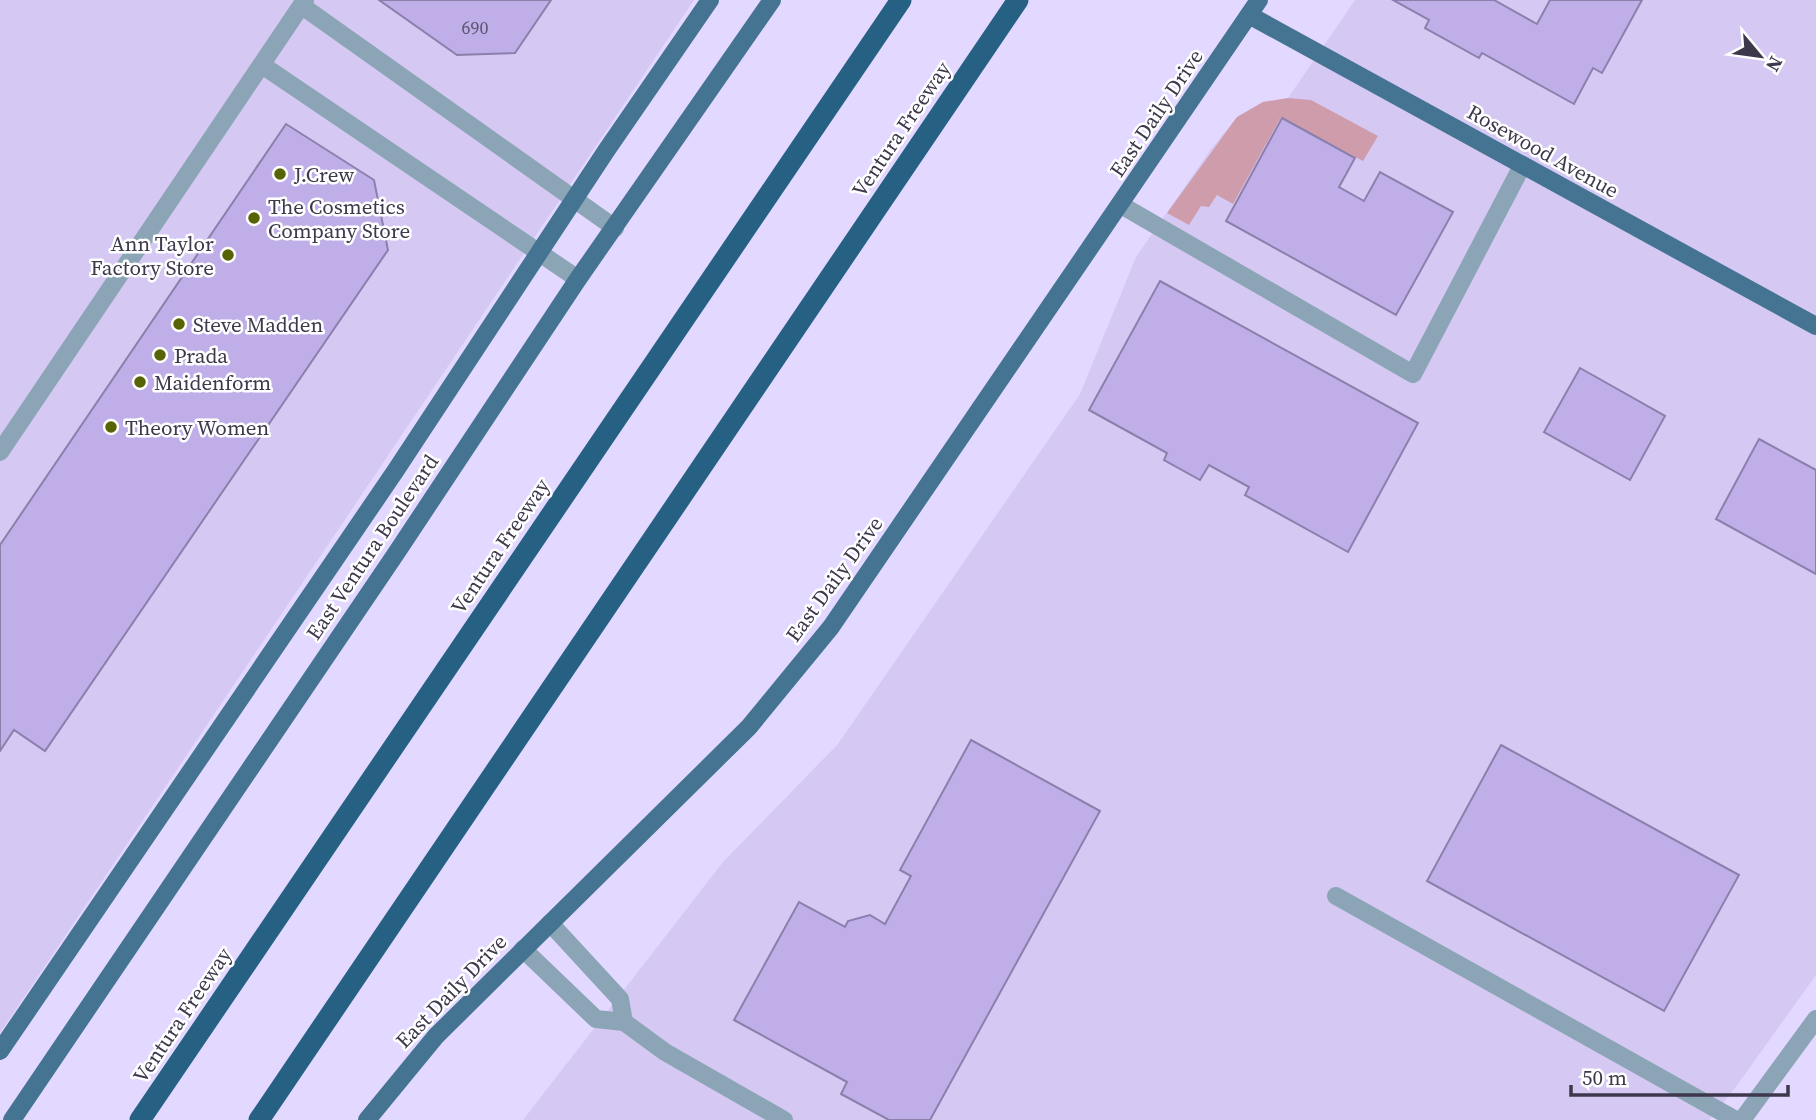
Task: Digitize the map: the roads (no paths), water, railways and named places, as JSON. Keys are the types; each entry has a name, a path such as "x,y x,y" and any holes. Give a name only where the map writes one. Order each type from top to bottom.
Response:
{"highway":[{"name":"Ventura Freeway","path":"140,1120 901,0"},
{"name":"Ventura Freeway","path":"259,1120 1018,0"}],"main road":[{"name":"East Ventura Boulevard","path":"0,1051 396,470 710,0"},
{"name":"East Ventura Boulevard","path":"12,1120 397,552 578,279 772,0"},
{"name":"Rosewood Avenue","path":"1254,7 1522,166 1816,326"},
{"name":"East Daily Drive","path":"367,1120 436,1036 749,727 831,627 1254,7"}],"street":[{"path":"0,452 303,3 615,228"},
{"path":"262,65 578,279"},
{"path":"1121,205 1413,373 1522,166"},
{"path":"1336,896 1736,1120"},
{"path":"550,923 620,999 624,1023"},
{"path":"523,948 596,1019 624,1023 665,1052 784,1120"},
{"path":"1742,1120 1816,1019"}],"place":[{"name":"J.Crew","path":"280,174"},
{"name":"The Cosmetics Company Store","path":"254,218"},
{"name":"Ann Taylor Factory Store","path":"228,255"},
{"name":"Steve Madden","path":"179,324"},
{"name":"Prada","path":"160,355"},
{"name":"Maidenform","path":"140,382"},
{"name":"Theory Women","path":"111,427"}]}
